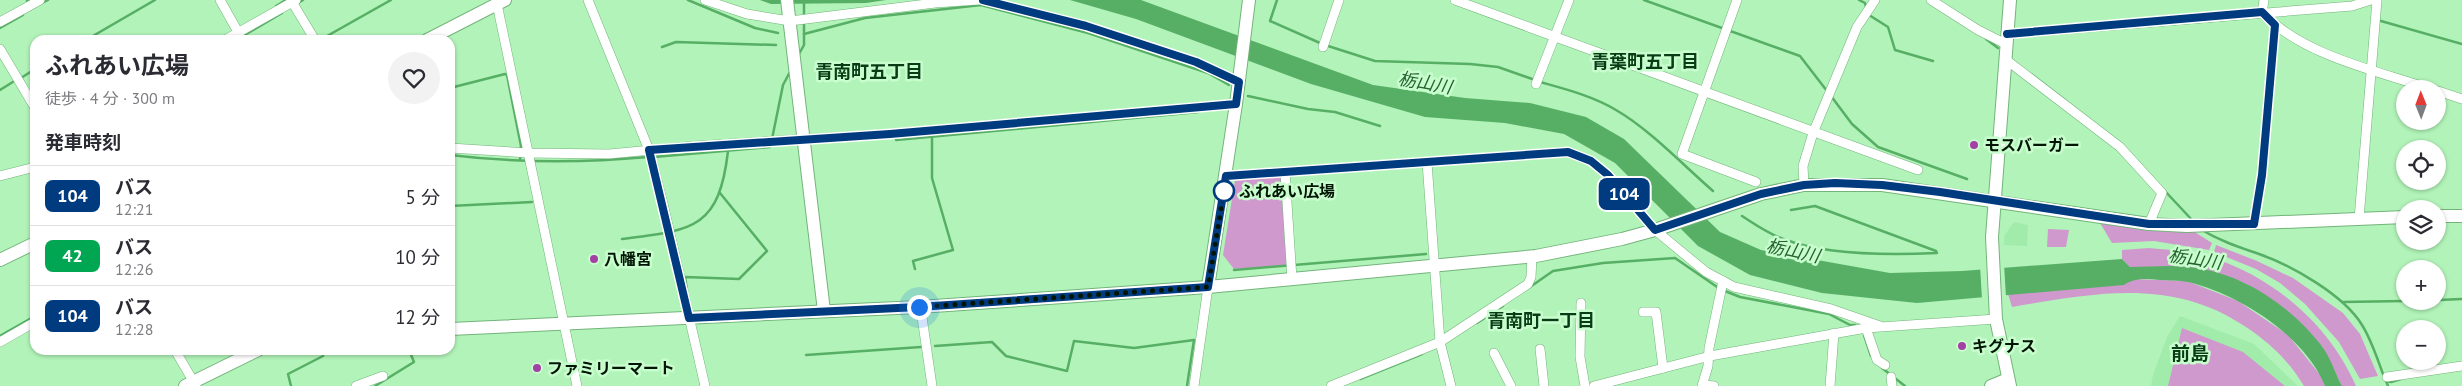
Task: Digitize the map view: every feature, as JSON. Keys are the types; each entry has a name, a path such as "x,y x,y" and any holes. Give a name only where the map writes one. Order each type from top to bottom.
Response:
{"street":[{"path":"0,22 40,0"},
{"path":"220,0 238,32"},
{"path":"588,0 649,150 705,386"},
{"path":"704,0 747,14 810,20 935,2 979,0"},
{"path":"787,0 793,18 793,51 824,311"},
{"path":"983,0 1086,26 1239,78"},
{"path":"1194,386 1226,176 1249,0"},
{"path":"1323,47 1339,0"},
{"path":"1455,0 1918,170"},
{"path":"1536,84 1569,0"},
{"path":"1737,0 1682,154 1756,182"},
{"path":"1804,185 1803,166 1813,132 1857,28 1875,0"},
{"path":"1931,0 1978,30 2006,39 2262,12 2352,6 2370,0"},
{"path":"1991,386 2009,383 1996,313 1992,256 1994,202 2010,0"},
{"path":"2262,12 2264,0"},
{"path":"2359,219 2377,0"},
{"path":"233,35 294,1 312,35"},
{"path":"437,35 501,2 528,153 577,386"},
{"path":"2262,12 2275,25 2307,47 2404,80"},
{"path":"2254,224 2262,175 2275,25"},
{"path":"0,49 30,100"},
{"path":"2005,59 2120,147 2162,193 2149,224"},
{"path":"2446,94 2462,99"},
{"path":"455,148 528,153 609,154 778,140 890,134 1236,104"},
{"path":"1226,176 1568,152 1591,161 1608,175 1655,230 1706,272 1734,287 1831,309 1880,326"},
{"path":"1427,162 1436,264 1440,342 1451,386"},
{"path":"0,176 30,168"},
{"path":"1285,172 1292,279"},
{"path":"455,329 919,307 1208,287 1436,264 1532,257 1578,249 1655,230 1761,194 1804,185 1882,185 2149,224 2188,226 2396,217"},
{"path":"2446,216 2462,216"},
{"path":"0,260 30,245"},
{"path":"1331,386 1440,342 1528,284 1531,277 1532,257"},
{"path":"1714,386 1703,385 1723,281"},
{"path":"1581,303 1580,358 1585,386"},
{"path":"919,307 932,386"},
{"path":"1642,312 1656,312 1663,368"},
{"path":"1594,386 1710,356 1834,333 1880,326 1944,324 1996,313"},
{"path":"0,342 30,325"},
{"path":"1866,328 1877,360 1884,365"},
{"path":"1830,386 1834,333"},
{"path":"1540,350 1544,386"},
{"path":"1494,353 1511,386"},
{"path":"177,355 191,384 248,355"},
{"path":"2387,377 2462,366"},
{"path":"357,386 383,376"}],"shaded area":[{"path":"760,0 886,0 866,3 771,4"},
{"path":"1070,0 1141,0 1373,85 1465,98 1530,103 1586,117 1624,139 1720,232 1761,250 1890,273 1962,271 2122,259 2130,267 2188,267 2226,275 2262,292 2294,316 2324,349 2342,386 2325,386 2302,350 2268,320 2228,296 2188,282 2142,279 2124,285 1917,303 1822,293 1750,275 1698,246 1615,163 1564,134 1505,123 1425,117 1311,84 1136,19"},
{"path":"1284,176 1289,265 1234,269 1223,255 1235,180"},
{"path":"2014,222 2028,225 2027,246 2004,245 2004,236"},
{"path":"2100,223 2168,232 2193,231 2212,243 2209,250 2154,241 2112,243"},
{"path":"2048,229 2069,230 2066,247 2047,247"},
{"path":"2216,245 2293,278 2343,313 2360,334 2378,376 2360,379 2339,342 2305,304 2280,283 2256,269 2214,252"},
{"path":"2149,248 2189,252 2213,258 2258,278 2279,291 2316,324 2345,364 2356,386 2342,386 2322,346 2189,267 2130,267 2122,259 2122,250"},
{"path":"2133,279 2187,281 2238,301 2288,335 2321,376 2325,386 2304,386 2285,360 2255,333 2218,311 2190,301 2161,295 2132,293 2073,297 2012,307 2008,294"},
{"path":"2180,316 2254,344 2298,386 2151,386 2153,375 2167,337"},
{"path":"2182,328 2243,352 2285,386 2168,386"}],"pier":[{"path":"2004,264 2006,297 1982,299 1980,266"}],"waterway":[{"path":"42,3 48,0"},
{"path":"95,35 155,0"},
{"path":"276,6 286,0"},
{"path":"298,3 303,0"},
{"path":"329,35 391,0"},
{"path":"688,0 755,28 778,33"},
{"path":"799,54 804,45 804,0"},
{"path":"1277,0 1270,21 1320,43"},
{"path":"1644,0 1800,56 1827,91"},
{"path":"1859,0 1865,3 1866,7"},
{"path":"804,34 865,18 981,5 1088,33 1208,73 1229,85"},
{"path":"245,35 282,13"},
{"path":"0,28 23,15"},
{"path":"1869,15 1888,27 1895,50 1933,61"},
{"path":"2381,21 2462,44"},
{"path":"1986,39 1998,48"},
{"path":"662,47 676,42 776,45"},
{"name":"栃山川","path":"1325,45 1375,61 1470,64 1498,67 1535,80"},
{"path":"772,139 783,85 791,70"},
{"path":"21,78 30,72"},
{"path":"2031,74 2066,101"},
{"path":"455,87 507,75 521,146 520,160"},
{"path":"0,90 16,80"},
{"path":"1540,82 1569,90 1616,110 1653,137 1713,191"},
{"path":"1248,96 1308,109 1335,112 1380,126"},
{"path":"1831,96 1852,124 1878,147 1967,179"},
{"path":"896,140 1198,112"},
{"path":"915,269 913,261 953,250 932,178 932,137"},
{"path":"654,157 770,147 770,144"},
{"path":"622,239 684,228 698,221 709,211 718,196 724,177 728,151"},
{"path":"455,156 500,160 549,161 648,157"},
{"path":"2164,190 2193,221"},
{"path":"687,290 685,277 739,279 767,251 720,193"},
{"path":"455,206 532,202"},
{"name":"栃山川","path":"1742,216 1763,230 1780,238 1821,249 1881,254 1937,253 1936,251 1815,206 1791,210"},
{"path":"2202,230 2223,241 2272,259 2301,273 2330,292 2354,314 2362,325 2371,342 2383,374"},
{"path":"1234,270 1426,254"},
{"path":"1530,287 1553,271 1603,263 1675,258 1720,289 1740,297 1829,314 1850,325 1855,325"},
{"path":"2446,300 2462,299"},
{"path":"2342,302 2396,301"},
{"path":"1477,323 1503,306"},
{"path":"0,336 30,319"},
{"path":"1864,335 1871,356"},
{"path":"935,346 992,342 1006,356 1067,371 1074,341 1134,348 1194,340 1187,386"},
{"path":"806,355 921,347"},
{"path":"1360,379 1422,354"},
{"path":"291,386 288,374 323,355"},
{"path":"375,386 414,362 411,355"},
{"path":"1882,368 1905,386"},
{"path":"2388,386 2386,381 2391,382 2401,379"}],"bus line":[{"name":"104","path":"983,0 1086,26 1196,62 1239,82 1236,104 890,134 649,150 689,318 919,307 1208,287 1226,176 1568,152 1591,161 1608,175 1655,230 1761,194 1804,185 1835,183 1882,185 1940,192 1978,200 2095,218 2149,224 2188,226 2254,224 2262,175 2275,25 2262,12 2007,34"}],"place":[{"name":"モスバーガー","path":"1974,145"},
{"name":"ふれあい広場","path":"1224,191"},
{"name":"八幡宮","path":"594,259"},
{"name":"キグナス","path":"1962,346"},
{"name":"ファミリーマート","path":"537,368"}],"district":[{"name":"青葉町五丁目","path":"1645,62"},
{"name":"青南町五丁目","path":"869,72"},
{"name":"青南町一丁目","path":"1541,321"},
{"name":"前島","path":"2190,353"}],"route":[{"path":"919,307 1208,287 1224,191"}]}
